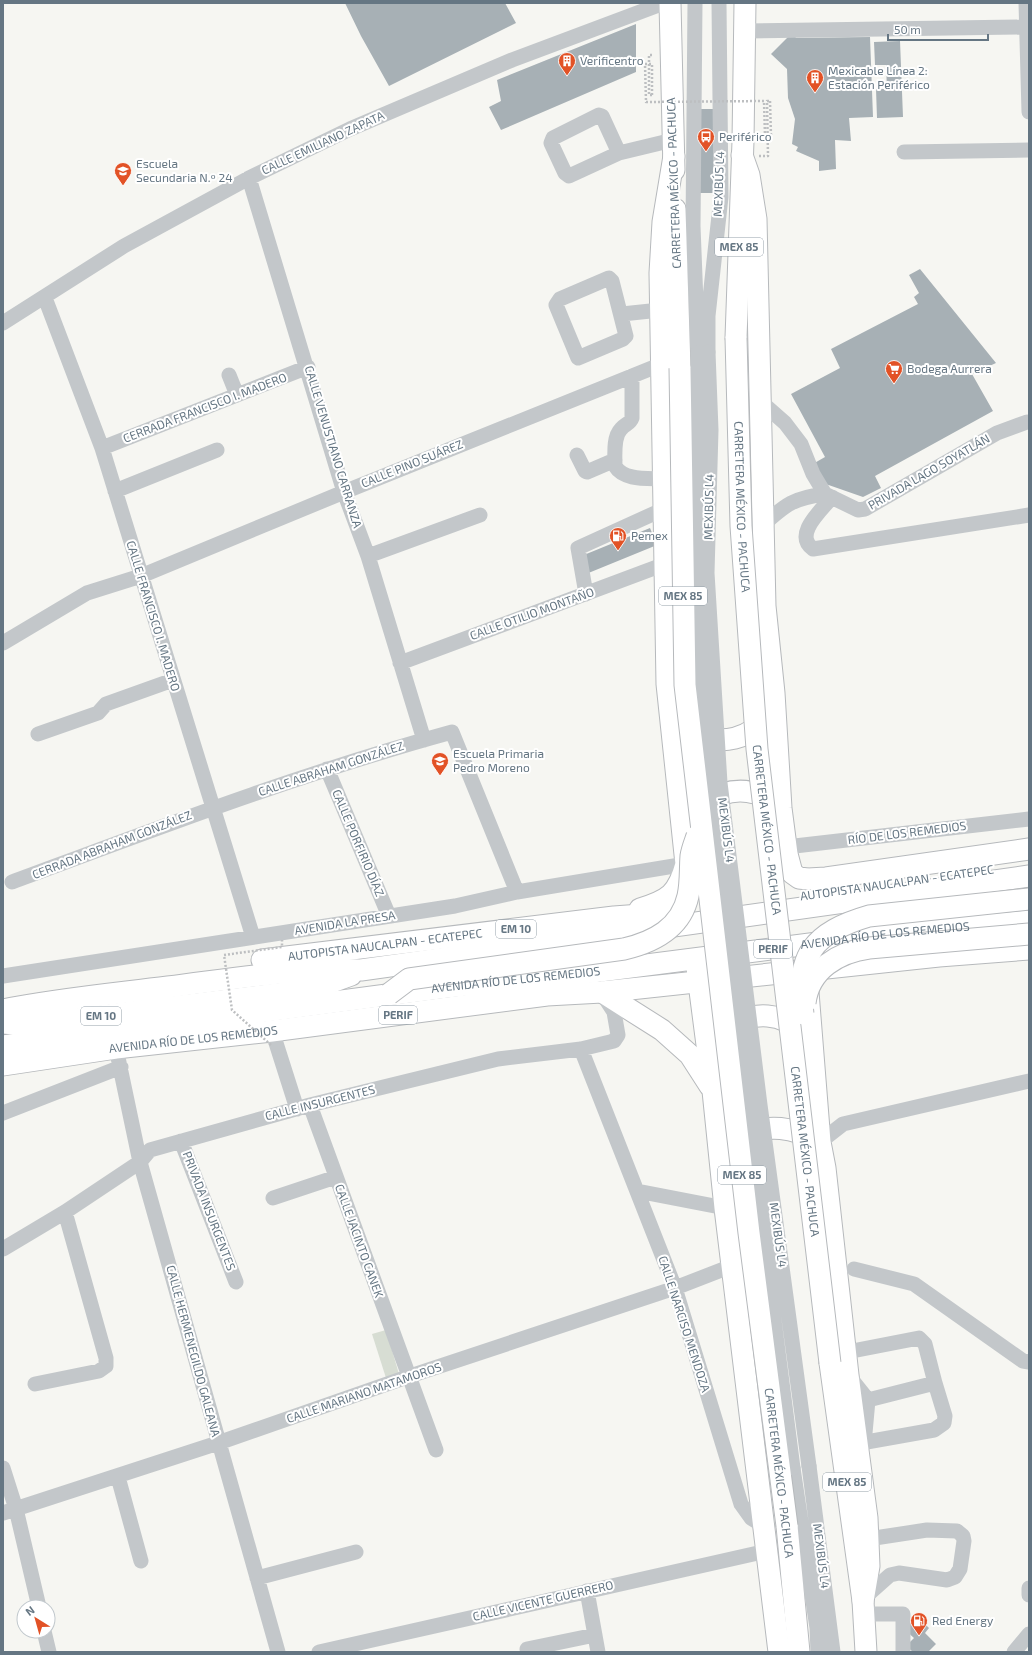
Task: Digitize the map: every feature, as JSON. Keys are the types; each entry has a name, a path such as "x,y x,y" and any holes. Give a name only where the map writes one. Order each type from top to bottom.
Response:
{"highway":[{"name":"CARRETERA MÉXICO - PACHUCA","path":"670,3 670,54 680,368 685,685 691,824 749,1233 787,1526 799,1652"},
{"name":"CARRETERA MÉXICO - PACHUCA","path":"745,3 736,338 741,526 750,670 757,749 797,1086 838,1357 863,1605 866,1652"},
{"path":"614,917 662,902 676,891 682,880 686,864 691,824 667,684 660,248 674,148"},
{"path":"742,156 749,175 757,234 765,606 774,693 781,808 786,847 792,873 799,878 808,879 1029,849"},
{"path":"670,704 681,722 698,735 718,740 728,740 756,728 768,712 774,693"},
{"path":"389,994 409,979 624,949 655,939 667,932 686,906 689,895 692,854 691,812 717,795 731,791 752,792 769,799 781,808"},
{"name":"AUTOPISTA NAUCALPAN - ECATEPEC","path":"3,997 316,953 614,917 687,911 1029,864"},
{"name":"AUTOPISTA NAUCALPAN - ECATEPEC","path":"3,1010 68,999 273,972 331,969 361,970 1029,876"},
{"path":"797,1086 805,1048 804,1017 800,992 801,976 805,961 816,944 830,931 846,923 869,916 1029,899"},
{"name":"AVENIDA RÍO DE LOS REMEDIOS","path":"3,1046 389,994 592,972 895,933 1029,921"},
{"path":"804,1017 806,998 812,983 827,964 843,954 876,947 1029,934"},
{"path":"804,945 820,1142 825,1168 838,1357 848,1375 859,1446 867,1518 869,1566 863,1605"},
{"name":"AVENIDA RÍO DE LOS REMEDIOS","path":"3,1065 118,1058 271,1038 547,995 602,992 938,956 1029,949"},
{"path":"696,958 698,982 710,1062 725,1208 779,1652"},
{"name":"AUTOPISTA NAUCALPAN - ECATEPEC","path":"3,1023 26,1026 293,992 326,984 361,970"},
{"path":"602,992 662,1030 690,1055 713,1091"},
{"path":"710,1062 714,1047 722,1034 737,1022 755,1016 774,1016 784,1020 797,1028 812,1044"},
{"path":"721,1164 730,1149 740,1140 748,1134 766,1128 786,1129 806,1135 820,1142"}],"street":[{"name":"CALLE EMILIANO ZAPATA","path":"3,323 45,298 124,246 249,178 350,129 512,60 664,3"},
{"name":"MEXIBÚS L4","path":"695,3 693,226 711,430 707,572 720,783 761,1113 810,1466 833,1652"},
{"name":"MEXIBÚS L4","path":"719,3 721,197 703,352 698,447 694,580 700,700 730,977 793,1468 817,1628 818,1652"},
{"path":"1026,3 1029,112"},
{"path":"745,31 1026,27"},
{"path":"618,153 602,116 599,115 553,138 551,143 567,175 570,176 618,153 674,148"},
{"path":"904,152 1029,150"},
{"name":"CALLE VENUSTIANO CARRANZA","path":"249,178 308,367 344,492 368,556 424,740"},
{"path":"608,278 612,281 622,314 625,338 578,358 556,305 560,299 608,278"},
{"name":"CALLE FRANCISCO I. MADERO","path":"45,298 102,448 211,807 253,938"},
{"path":"622,314 660,310"},
{"name":"CALLE PINO SUÁREZ","path":"3,643 87,593 141,576 344,492 662,364"},
{"name":"CERRADA FRANCISCO I. MADERO","path":"102,448 308,367"},
{"path":"229,375 237,395"},
{"path":"632,376 632,418 629,423 620,429 616,438 616,469 635,478 664,478"},
{"path":"760,402 785,423 801,444 813,474 828,496"},
{"name":"PRIVADA LAGO SOYATLÁN","path":"828,496 858,510 865,509 997,433 1028,420"},
{"path":"115,492 217,450"},
{"path":"577,455 585,471 587,472 615,460"},
{"path":"828,496 807,528 805,538 808,545 813,549 1029,515"},
{"path":"763,525 784,506 803,497 828,496"},
{"path":"586,594 578,548 664,509"},
{"path":"368,556 480,515"},
{"name":"CALLE OTILIO MONTAÑO","path":"400,663 665,564"},
{"path":"38,734 98,713 106,704 173,680"},
{"name":"CALLE ABRAHAM GONZÁLEZ","path":"211,807 327,769 452,732 517,892"},
{"name":"CALLE PORFIRIO DÍAZ","path":"327,769 389,916"},
{"name":"CERRADA ABRAHAM GONZÁLEZ","path":"12,882 211,807"},
{"name":"RÍO DE LOS REMEDIOS","path":"786,847 1029,819"},
{"name":"AVENIDA LA PRESA","path":"3,976 455,906 517,892 686,864"},
{"name":"CALLE INSURGENTES","path":"3,1249 65,1212 140,1162 150,1150 304,1107 498,1059 581,1048 614,1041 618,1035 614,1012 602,992"},
{"name":"CALLE JACINTO CANEK","path":"265,1011 271,1038 336,1177 436,1450"},
{"name":"CALLE NARCISO MENDOZA","path":"581,1048 675,1288 741,1504 751,1518 764,1526"},
{"path":"3,1113 118,1058"},
{"name":"CALLE HERMENEGILDO GALEANA","path":"118,1058 140,1162 278,1652"},
{"path":"820,1142 843,1124 1029,1081"},
{"name":"PRIVADA INSURGENTES","path":"181,1141 236,1282"},
{"path":"273,1198 336,1177"},
{"path":"637,1190 725,1208"},
{"path":"35,1384 99,1371 106,1366 106,1358 65,1212"},
{"name":"CALLE MARIANO MATAMOROS","path":"10,1511 118,1477 410,1376 675,1288 724,1269"},
{"path":"854,1269 914,1284 1029,1362"},
{"path":"838,1357 919,1338 925,1344 945,1416 944,1424 934,1430 859,1446"},
{"path":"848,1375 868,1400 866,1427 859,1446"},
{"path":"868,1400 935,1383"},
{"path":"3,1468 10,1511 37,1599"},
{"path":"118,1477 141,1561"},
{"path":"868,1539 927,1530 957,1531 963,1536 964,1541 960,1568 955,1577 947,1580 899,1573 890,1575 863,1605 903,1614 903,1652"},
{"name":"CALLE VICENTE GUERRERO","path":"319,1652 767,1551"},
{"path":"257,1578 356,1552"},
{"path":"1029,1588 1029,1595"},
{"path":"587,1591 598,1652"},
{"path":"1014,1652 1029,1634"},
{"path":"527,1649 595,1635"},
{"path":"46,1639 49,1652"}],"path":[{"path":"670,54 649,55 649,95 652,95 652,64 645,64 646,102 764,101 765,136 771,136 770,101 767,101 768,156 742,156"},
{"path":"271,1038 232,1010 224,955 282,947 282,940"}],"shaded area":[{"path":"386,1330 399,1374 386,1378 372,1334"}],"building":[{"path":"345,3 505,3 516,23 389,86 361,36"},
{"name":"Verificentro","path":"636,24 636,72 501,130 489,107 501,101 497,80"},
{"path":"792,33 796,38 870,37 873,117 849,118 851,141 835,140 836,169 819,171 819,161 796,151 798,147 792,144 795,119 788,98 787,69 771,54"},
{"path":"900,41 903,117 877,118 876,89 887,89 886,65 875,65 874,42"},
{"path":"699,109 715,109 713,193 697,193"},
{"name":"Bodega Aurrera","path":"920,269 996,363 972,374 993,411 875,476 881,488 863,497 820,482 811,465 825,457 791,394 840,368 831,349 918,304 914,297 919,293 909,275"},
{"name":"Pemex","path":"650,528 657,545 586,574 579,557"},
{"name":"Red Energy","path":"917,1616 929,1628 925,1633 936,1644 928,1652 913,1652 906,1646 914,1638 904,1629"}],"place":[{"name":"Verificentro","path":"567,76"},
{"name":"Mexicable Línea 2: Estación Periférico","path":"815,93"},
{"name":"Periférico","path":"706,152"},
{"name":"Escuela Secundaria N.º 24","path":"123,186"},
{"name":"Bodega Aurrera","path":"894,384"},
{"name":"Pemex","path":"618,551"},
{"name":"Escuela Primaria Pedro Moreno","path":"440,776"},
{"name":"Red Energy","path":"919,1636"}]}
